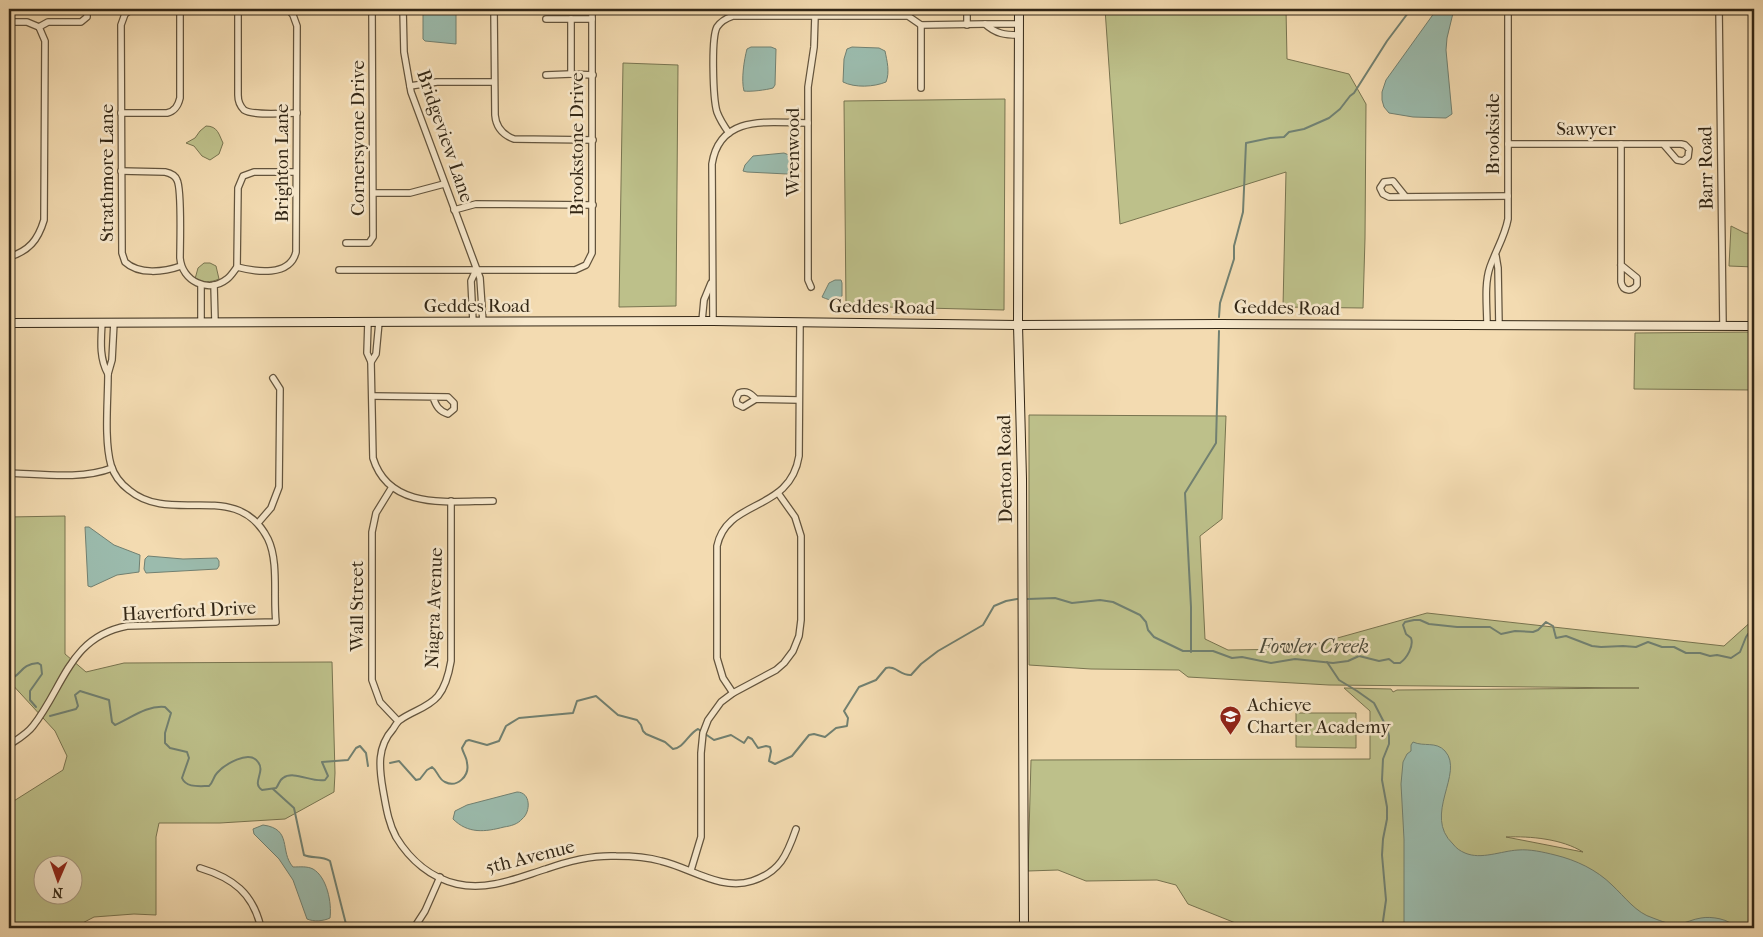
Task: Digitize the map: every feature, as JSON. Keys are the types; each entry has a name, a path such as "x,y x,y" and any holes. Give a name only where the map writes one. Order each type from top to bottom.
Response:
{"main road":[{"name":"Denton Road","path":"1019,9 1018,325 1022,479 1024,928"},
{"name":"Geddes Road","path":"9,323 713,321 1018,325 1754,326"}],"street":[{"path":"39,27 48,22 81,22 87,17 87,9"},
{"name":"Strathmore Lane","path":"132,9 125,14 122,25 121,248 125,262 133,268 169,270 181,266"},
{"path":"121,113 167,113 177,106 180,98 180,9"},
{"path":"238,9 238,95 241,106 244,110 252,113 297,113"},
{"name":"Brighton Lane","path":"237,267 248,270 276,270 285,268 292,262 296,250 297,26 294,15 288,9"},
{"name":"Cornersyone Drive","path":"346,243 367,243 372,240 374,193 372,9"},
{"name":"Bridgeview Lane","path":"403,9 404,52 410,86 444,184 480,278 484,322"},
{"path":"494,9 495,119 502,132 510,138 521,140 593,140"},
{"name":"Brookstone Drive","path":"476,270 575,270 586,265 592,257 592,9"},
{"path":"967,9 967,25"},
{"name":"Brookside","path":"1487,326 1490,266 1496,256 1507,225 1508,9"},
{"name":"Barr Road","path":"1719,9 1723,326"},
{"path":"729,133 720,118 715,101 714,39 718,25 728,17 819,13 908,16 921,25 1019,24"},
{"name":"Wrenwood","path":"811,287 808,280 808,88 819,13"},
{"path":"546,19 592,19"},
{"path":"571,19 571,74"},
{"path":"9,22 27,22 39,27 45,41 44,220 38,237 31,246 9,257"},
{"path":"985,24 998,34 1018,35"},
{"path":"921,25 921,88"},
{"path":"546,75 593,75"},
{"path":"410,86 436,82 494,82"},
{"path":"713,321 712,164 718,147 729,133 740,125 751,123 808,123"},
{"name":"Sawyer","path":"1508,144 1664,144"},
{"path":"1621,144 1621,266"},
{"path":"121,171 165,172 176,178 180,189 181,266 186,275 194,282 212,286 228,279 237,267 238,188 241,179 245,174 254,172 296,172"},
{"path":"374,193 410,194 444,184"},
{"path":"1405,196 1508,196"},
{"path":"454,210 476,204 593,205"},
{"name":"Brookside","path":"1496,256 1499,326"},
{"path":"339,270 476,270"},
{"name":"Bridgeview Lane","path":"473,322 471,281 476,270"},
{"path":"702,321 704,300 712,282"},
{"path":"201,285 201,322"},
{"path":"212,286 215,322"},
{"path":"102,322 102,355 104,367 108,374"},
{"path":"114,322 112,360 108,374 108,450 112,468 123,484 134,494 147,501 166,505 226,506 241,511 258,523 274,503 279,487 280,389 273,378"},
{"path":"368,322 367,353 371,362 373,396 373,458 381,474 399,493 416,499 494,501"},
{"path":"371,362 376,354 378,322"},
{"path":"733,694 723,678 717,658 716,554 718,539 733,519 748,508 762,503 778,493 792,478 798,465 800,322"},
{"path":"373,396 433,398"},
{"path":"756,399 799,400"},
{"path":"9,473 86,474 102,472 112,468"},
{"name":"Wall Street","path":"392,487 376,513 372,532 372,680 380,702 398,721"},
{"path":"691,870 701,837 702,743 705,727 715,708 733,694 780,666 793,651 799,636 801,620 801,536 795,516 778,493"},
{"name":"Niagra Avenue","path":"398,721 437,697 449,670 451,661 450,501"},
{"name":"Haverford Drive","path":"9,744 33,726 76,656 90,642 107,632 127,626 276,622 272,554 268,540 258,523"},
{"name":"5th Avenue","path":"398,721 387,736 381,749 379,760 379,772 388,817 396,836 420,866 457,884 492,885 573,861 614,856 655,860 691,870 718,881 731,884 743,883 758,879 770,872 784,859 796,829"},
{"path":"200,868 220,874 240,889 253,906 261,928"},
{"path":"414,928 425,911 440,877"}],"green space":[{"path":"1105,9 1286,9 1287,59 1349,74 1366,104 1363,308 1283,307 1286,172 1120,224"},
{"path":"623,63 678,65 676,306 619,307"},
{"path":"1005,99 1004,310 846,306 844,101"},
{"path":"206,126 216,129 223,143 219,154 210,160 202,156 194,146 186,143 195,138"},
{"path":"1731,226 1745,233 1754,234 1754,267 1729,266"},
{"path":"204,263 216,266 219,279 207,282 195,279 198,268"},
{"path":"1754,332 1754,390 1634,389 1635,333"},
{"path":"1029,415 1226,416 1222,519 1200,536 1205,639 1228,650 1298,649 1427,613 1724,646 1754,619 1754,928 1240,928 1238,924 1188,904 1176,885 1157,880 1086,881 1058,870 1028,871 1031,760 1370,759 1370,711 1344,688 1391,689 1393,692 1397,690 1639,688 1329,685 1188,677 1179,670 1091,669 1029,665","holes":["1506,837 1556,841 1583,852"]},
{"path":"65,516 65,654 86,672 124,663 332,662 334,792 285,819 220,823 159,823 156,837 156,915 134,914 94,917 73,928 9,928 9,804 63,770 67,756 55,731 9,681 9,517"},
{"path":"1296,713 1356,713 1356,748 1296,747"}],"shaded area":[{"path":"423,9 456,9 456,44 425,41 423,39"},
{"path":"1437,9 1454,9 1446,50 1452,114 1446,118 1413,117 1389,113 1384,107 1382,100 1382,92 1386,80"},
{"path":"751,47 771,47 776,49 775,85 773,88 744,91 744,64 747,49"},
{"path":"852,47 879,48 885,51 888,70 886,82 864,86 843,82 844,59 847,49"},
{"path":"784,153 796,158 792,171 787,174 743,171 745,165 753,156"},
{"path":"841,280 842,296 833,300 822,297 829,283"},
{"path":"85,527 89,527 114,545 140,555 139,572 117,575 91,587 88,586"},
{"path":"148,556 183,559 217,558 219,566 217,569 146,573 144,569 145,559"},
{"path":"1413,742 1438,746 1445,751 1450,760 1450,771 1441,820 1445,833 1461,851 1478,856 1527,850 1563,857 1586,866 1600,875 1636,909 1647,916 1676,924 1710,917 1725,920 1736,928 1404,928 1404,839 1401,784 1403,762 1411,751"},
{"path":"517,792 525,795 528,807 525,816 514,824 483,831 465,827 453,819 455,811 467,805"},
{"path":"263,825 272,827 282,836 289,861 293,867 311,868 322,878 328,891 330,918 319,921 307,919 293,880 279,859 254,834 253,829"}],"waterway":[{"path":"1219,317 1220,303 1234,259 1234,246 1243,212 1246,143 1284,137 1289,132 1304,129 1329,118 1354,93 1387,41 1411,9"},
{"path":"1191,652 1191,607 1185,493 1216,443 1219,331"},
{"name":"Fowler Creek","path":"1028,599 1055,598 1072,603 1100,600 1113,602 1140,615 1154,637 1183,651 1213,651 1232,658 1242,657 1271,663 1295,659 1333,663 1348,661 1359,656 1379,661 1389,659 1394,663 1400,663 1412,645 1411,638 1406,634 1403,625 1405,622 1414,620 1420,620 1429,624 1457,627 1490,627 1501,634 1515,631 1533,632 1546,622 1553,626 1556,638 1566,636 1592,646 1636,647 1648,642 1662,647 1674,647 1686,653 1700,653 1731,658 1740,652 1748,634 1754,632"},
{"name":"Fowler Creek","path":"390,763 399,761 416,780 420,779 432,767 443,781 450,783 458,782 462,780 467,772 467,761 462,748 466,741 469,740 487,745 499,741 506,726 519,718 573,713 577,701 596,696 618,715 637,720 646,734 665,742 673,749 683,744 698,729 714,740 731,735 744,743 748,737 752,739 758,748 770,747 769,761 775,764 792,756 809,735 814,734 825,737 836,728 847,726 848,718 844,711 859,687 876,680 886,668 889,667 911,675 921,664 938,651 983,625 994,606 1017,599"},
{"path":"1327,662 1339,680 1374,703 1389,736 1389,744 1383,759 1382,780 1387,807 1382,855 1386,900 1382,928"},
{"name":"Fowler Creek","path":"9,679 32,664 38,663 41,665 42,674 30,691 30,700 36,707"},
{"name":"Fowler Creek","path":"50,716 76,709 78,706 75,695 80,691 109,700 112,722 115,725 145,710 165,707 171,713 165,733 165,743 170,748 187,752 189,758 182,778 193,786 209,786 220,770 237,760 249,757 254,758 260,766 258,784 262,790 276,788 282,779 292,775 314,780 325,780 328,776 322,762 348,760 356,748 360,746 366,753 368,766"},
{"path":"273,789 294,808 304,855 324,858 330,861 347,928"}],"place":[{"name":"Achieve Charter Academy","path":"1231,735"}]}
